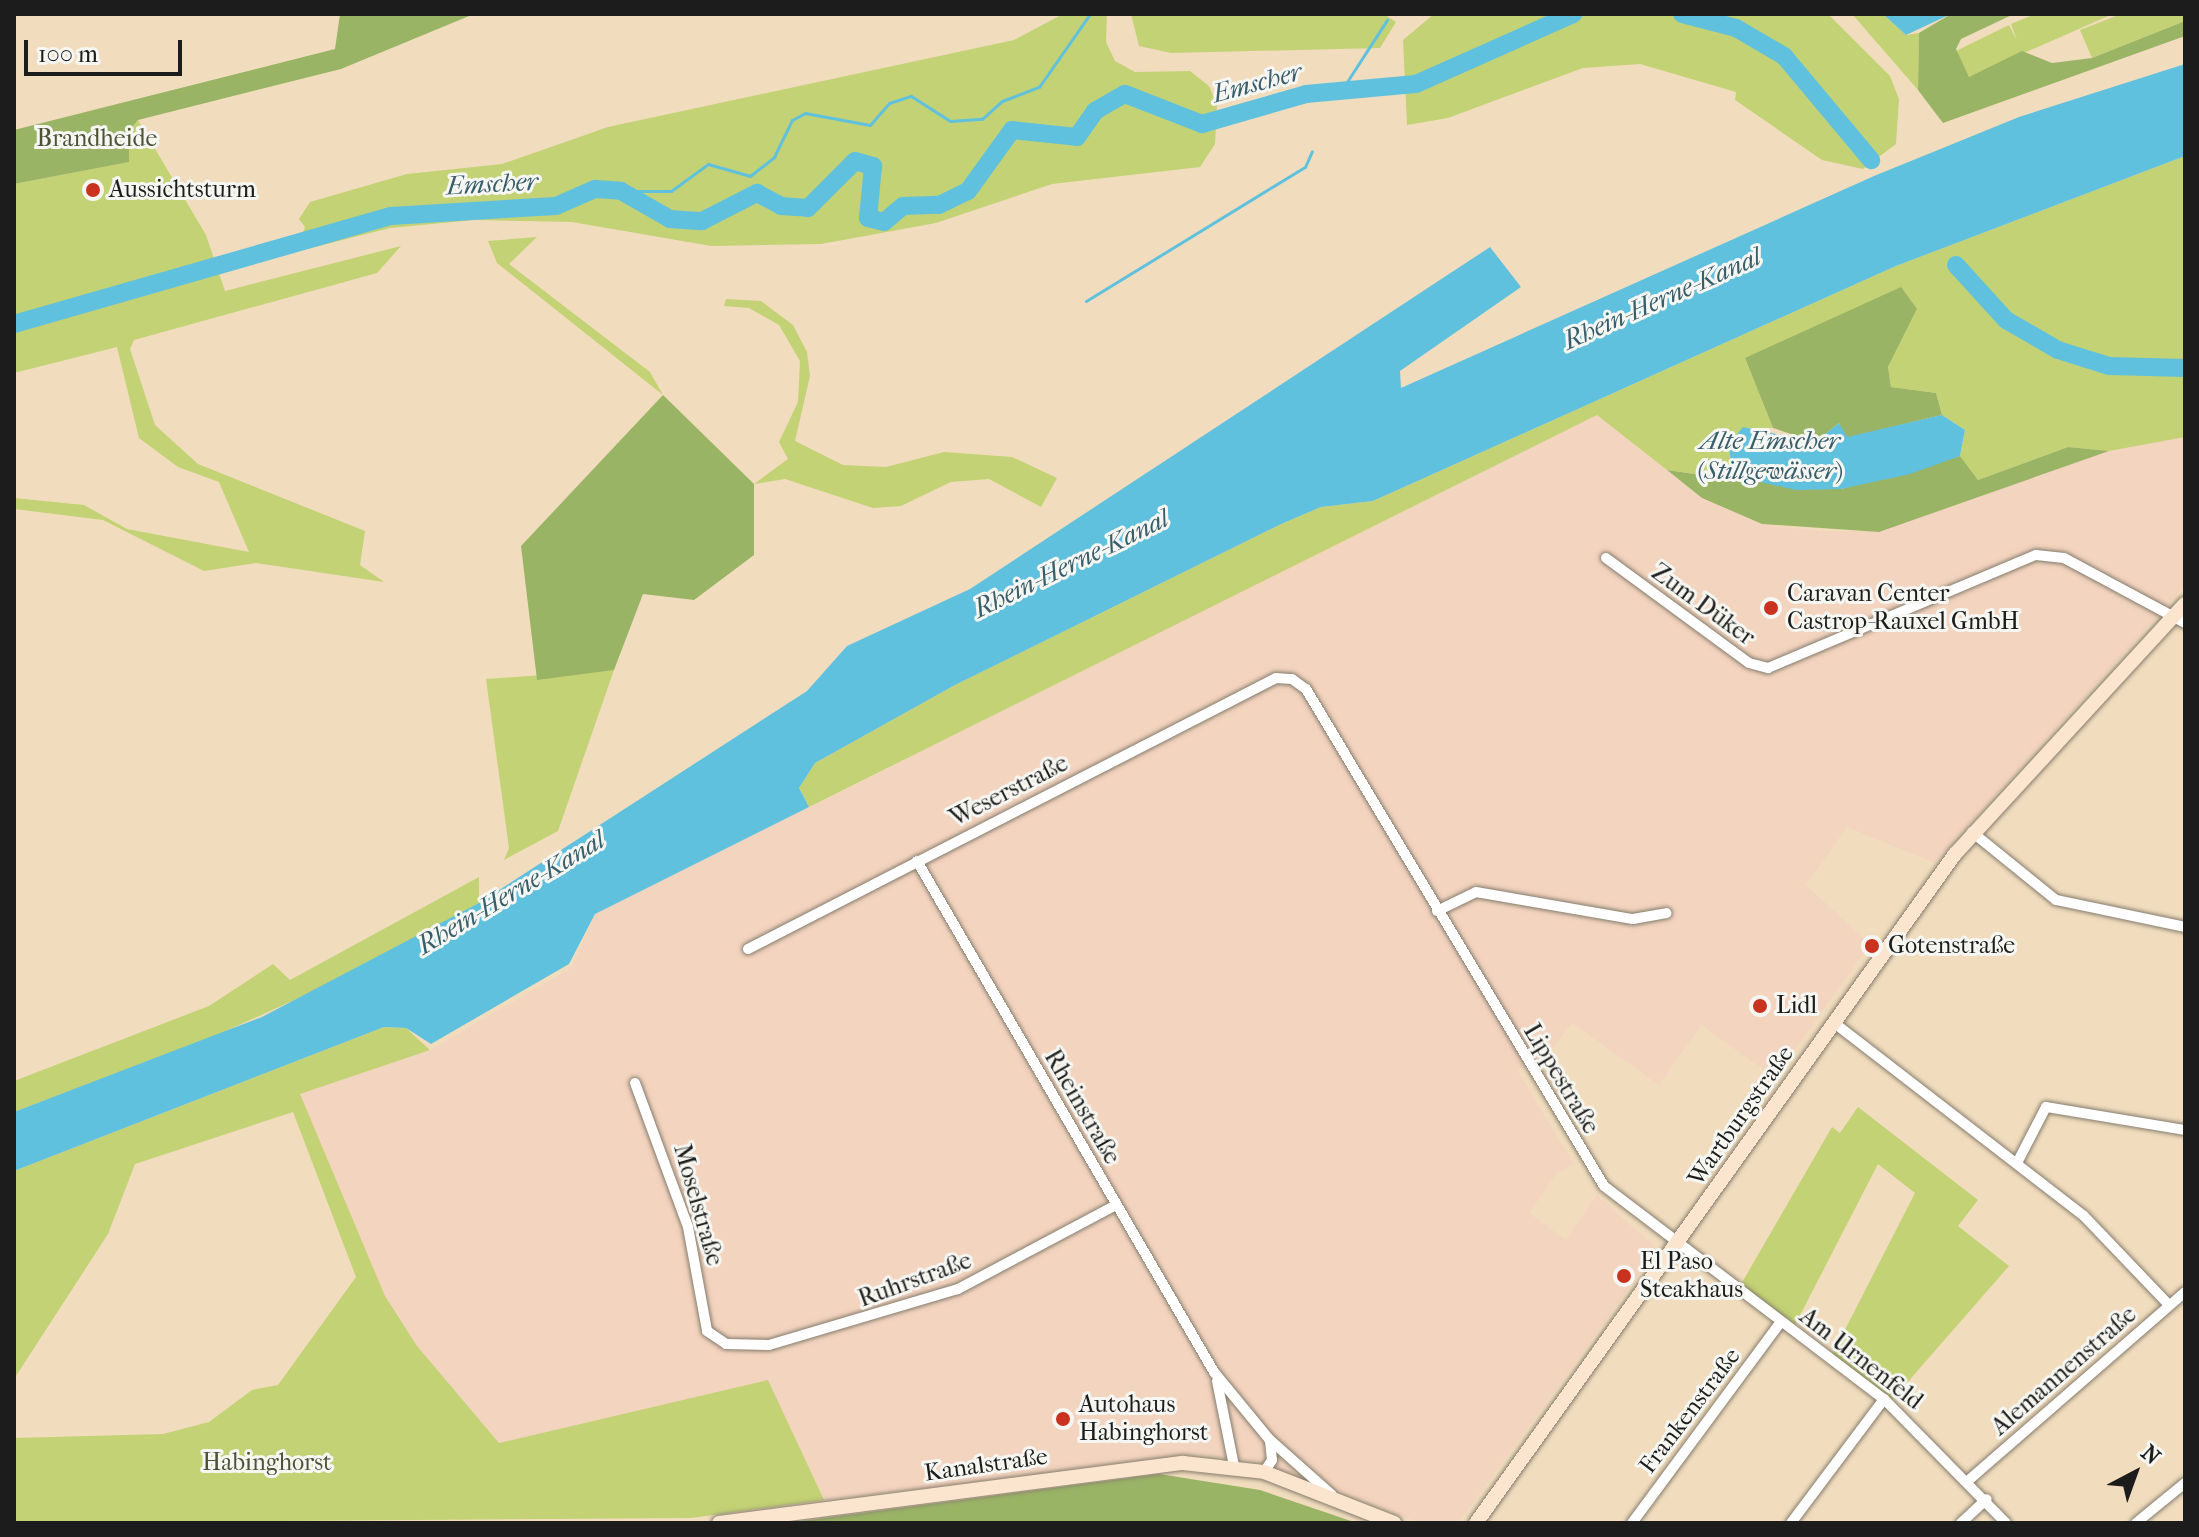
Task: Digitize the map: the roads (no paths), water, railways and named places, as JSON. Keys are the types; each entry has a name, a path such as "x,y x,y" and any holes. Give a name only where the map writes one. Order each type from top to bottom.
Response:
{"main road":[{"name":"Wartburgstraße","path":"1476,1523 1972,832 2180,620 2185,604"},
{"name":"Kanalstraße","path":"719,1523 1160,1464 1234,1466 1264,1472 1333,1495 1394,1523"}],"street":[{"name":"Zum Düker","path":"1606,558 1749,663 1768,668 2036,555 2064,558 2180,620"},
{"name":"Weserstraße","path":"748,949 1276,678 1292,679"},
{"name":"Lippestraße","path":"1292,679 1306,689 1596,1176 1677,1244"},
{"path":"1972,832 2056,900 2185,927"},
{"name":"Rheinstraße","path":"917,861 1214,1372 1269,1439 1333,1495"},
{"path":"1437,911 1476,892 1633,919 1666,913"},
{"path":"1833,1022 2017,1163 2115,1245 2169,1305"},
{"name":"Moselstraße","path":"635,1083 688,1227 713,1340"},
{"path":"2017,1163 2046,1107 2185,1130"},
{"name":"Ruhrstraße","path":"713,1340 769,1345 849,1326 958,1289 1116,1205"},
{"name":"Am Urnenfeld","path":"1677,1244 1884,1399 1970,1479 2006,1523"},
{"name":"Alemannenstraße","path":"1970,1479 2185,1292"},
{"name":"Frankenstraße","path":"1632,1523 1781,1322"},
{"name":"Rheinstraße","path":"1214,1372 1234,1466"},
{"path":"1791,1523 1884,1399"},
{"path":"1264,1472 1272,1460 1269,1439"},
{"path":"2136,1523 2185,1483"},
{"path":"1961,1523 1987,1499"}],"water":[{"path":"1883,14 1951,14 1906,35"},
{"name":"Rhein-Herne-Kanal","path":"2185,64 2185,156 1896,266 1373,501 1321,507 1279,525 955,685 815,763 799,788 809,807 595,914 569,964 431,1044 406,1028 384,1027 14,1171 14,1112 262,1017 479,903 807,691 847,646 970,589 1490,247 1521,287 1400,371 1401,388 1874,176 2019,117"},
{"name":"Alte Emscher (Stillgewässer)","path":"1942,415 1965,430 1960,456 1910,474 1841,489 1796,490 1756,481 1731,465 1729,444 1743,427 1815,442 1839,423 1847,437"}],"waterway":[{"path":"621,191 671,191 708,164 750,176 774,157 792,120 805,113 870,125 889,103 911,96 950,121 982,119 1002,101 1039,87 1090,14"},
{"name":"Emscher","path":"1553,23 1555,14"},
{"name":"Emscher","path":"14,324 391,216 556,206 595,189 621,191 670,219 702,221 757,193 781,206 808,208 855,161 873,166 868,218 884,222 903,206 939,205 968,191 1012,130 1077,137 1095,111 1125,94 1202,124 1306,94 1416,84 1573,14"},
{"name":"Emscher","path":"1682,14 1736,28 1784,56 1871,160"},
{"path":"1341,91 1387,20"},
{"path":"1086,301 1305,167 1312,151"},
{"name":"Emscher","path":"1956,265 2006,320 2058,350 2109,366 2185,368"}],"place":[{"name":"Aussichtsturm","path":"93,190"},
{"name":"Caravan Center Castrop-Rauxel GmbH","path":"1771,608"},
{"name":"Gotenstraße","path":"1872,946"},
{"name":"Lidl","path":"1760,1006"},
{"name":"El Paso Steakhaus","path":"1624,1276"},
{"name":"Autohaus Habinghorst","path":"1063,1419"}],"park label":[{"name":"Brandheide","path":"97,139"},
{"name":"Habinghorst","path":"267,1463"}]}
